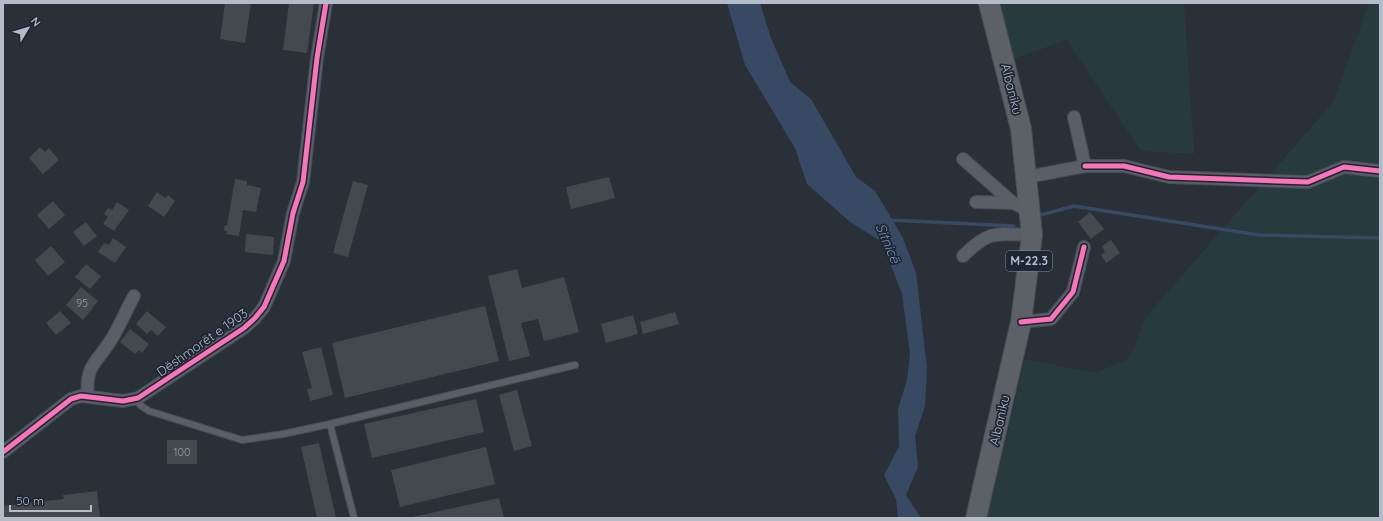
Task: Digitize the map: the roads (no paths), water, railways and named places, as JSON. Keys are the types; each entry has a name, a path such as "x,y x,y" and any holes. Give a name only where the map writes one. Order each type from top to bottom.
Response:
{"main road":[{"name":"Albaniku","path":"976,518 1021,322 1032,235 1021,207 1027,177 1021,129 989,3"}],"street":[{"name":"Dëshmorët e 1903","path":"3,452 76,396 88,396 123,401 138,398 244,328 255,318 268,299 284,261 293,214 303,182 317,58 326,3"},
{"path":"1074,117 1085,166"},
{"path":"963,159 1021,207"},
{"path":"1027,177 1085,166 1124,166 1169,178 1308,182 1344,167 1380,171"},
{"path":"976,202 1021,207"},
{"path":"964,256 976,243 992,234 1032,235"},
{"path":"1021,322 1051,319 1072,292 1084,247"},
{"path":"88,396 86,381 90,368 110,341 134,296"}],"lane":[{"path":"138,398 140,405 144,409 242,440 282,434 330,424 575,365"},
{"path":"330,424 354,518"}],"water":[{"name":"Sitnicë","path":"727,3 760,3 771,38 790,82 811,99 856,177 875,191 903,238 916,273 927,368 925,406 915,436 918,467 906,495 921,518 898,518 896,499 884,475 899,447 898,409 907,380 910,354 902,294 882,242 850,222 807,184 795,148 745,65"}],"waterway":[{"path":"1037,216 1074,206 1259,235 1380,238"},
{"name":"Sitnicë","path":"889,220 1014,226"}]}
